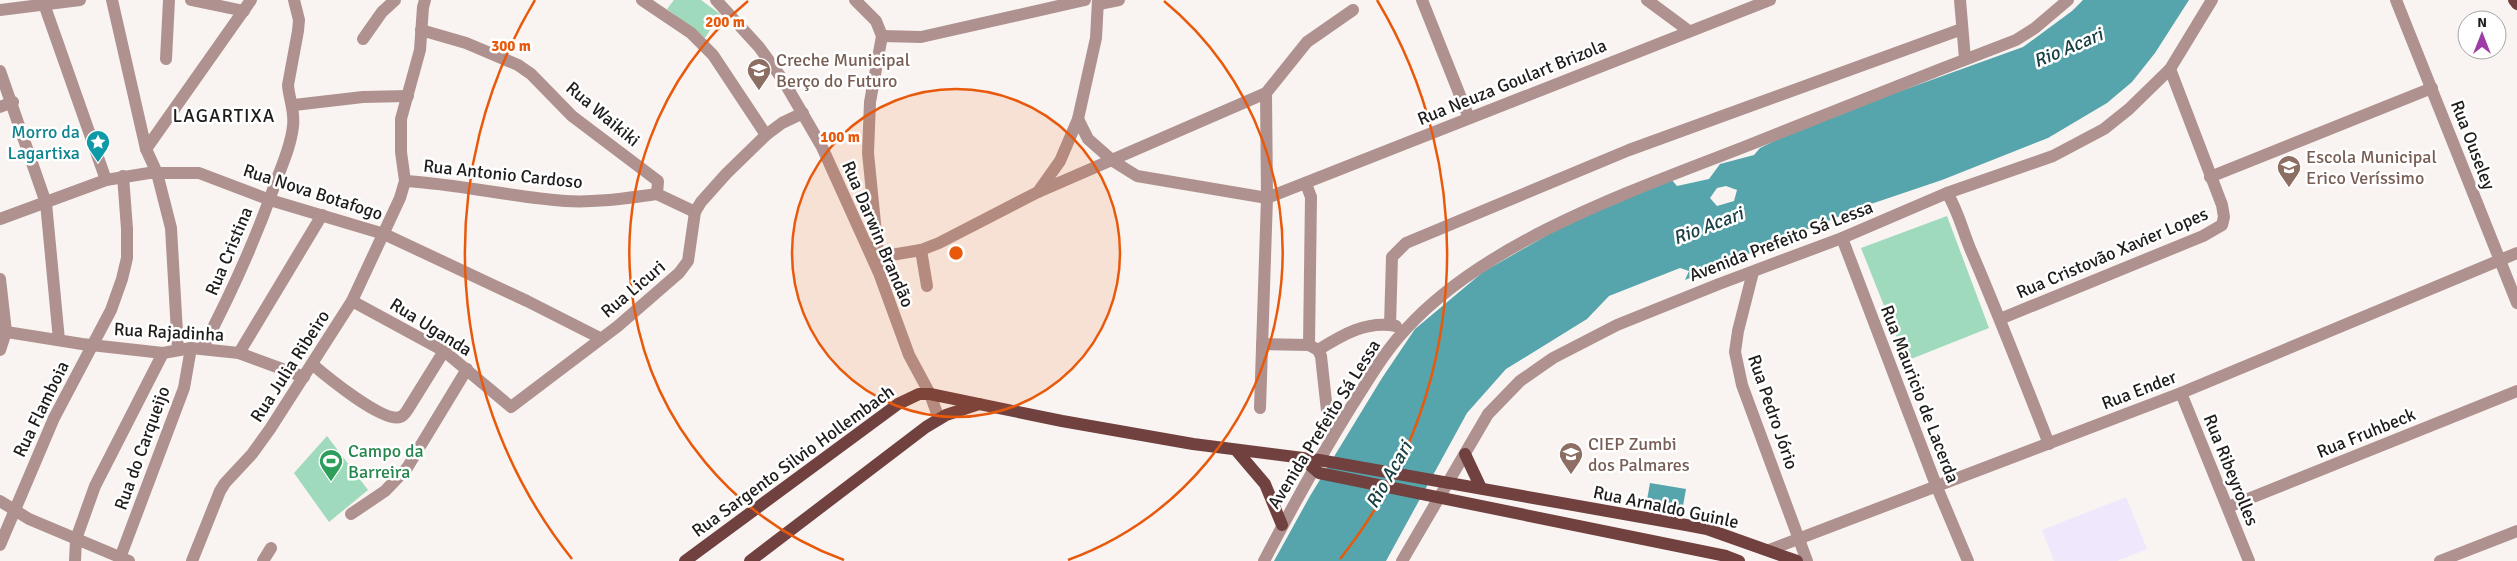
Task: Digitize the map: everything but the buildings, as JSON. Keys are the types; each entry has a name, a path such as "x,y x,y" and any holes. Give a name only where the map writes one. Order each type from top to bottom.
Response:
{"main road":[{"path":"2514,0 2517,4"},
{"name":"Rua Sargento Silvio Hollembach","path":"686,561 898,404 919,394 930,394 982,403 1062,420 1236,450 1303,459 1320,466 1434,498"},
{"path":"750,561 939,419 982,403"},
{"path":"1236,450 1265,484 1282,525"},
{"path":"1465,454 1480,488"},
{"name":"Rua Sargento Silvio Hollembach","path":"1320,466 1443,482"},
{"name":"Rua Arnaldo Guinle","path":"1443,482 1700,528 1770,550 1797,561"},
{"path":"1434,498 1726,556 1739,561"}],"street":[{"path":"0,10 80,0"},
{"name":"Rua do Carqueijo","path":"112,0 146,149 157,173 171,228 190,349 184,388 125,560"},
{"path":"166,59 169,0"},
{"path":"146,149 247,6 191,0"},
{"name":"Rua Cristina","path":"190,349 227,300 270,200 290,146 294,105 289,95 288,85 299,20 294,0"},
{"path":"363,39 382,12 395,0"},
{"path":"405,181 400,127 420,50 422,7 425,0"},
{"path":"642,0 691,33 713,55 766,135"},
{"path":"855,0 876,21 882,36 870,102 868,153 879,273"},
{"path":"882,36 920,38 1085,0"},
{"path":"1038,192 1060,160 1078,119 1096,38 1098,2 1119,0"},
{"path":"1422,0 1470,118"},
{"path":"1647,0 1689,31"},
{"name":"Rua Neuza Goulart Brizola","path":"1267,198 1770,0"},
{"path":"1960,0 1965,59"},
{"name":"Avenida Prefeito Sá Lessa","path":"1264,561 1282,525 1320,466 1338,429 1378,365 1406,328 1446,293 1492,259 1562,221 1670,176 2016,40 2068,0"},
{"name":"Avenida Prefeito Sá Lessa","path":"1402,561 1443,482 1465,454 1488,414 1501,398 1520,381 1553,358 1617,325 1842,238 1947,193 2054,156 2104,129 2129,109 2170,69 2212,0"},
{"name":"Rua Ouseley","path":"2396,0 2517,303"},
{"name":"Rua Darwin Brandão","path":"719,1 759,47 803,113 842,188 879,273 903,342 930,394 939,419"},
{"path":"44,4 106,180"},
{"path":"879,257 921,250 1038,192 1266,93 1307,42 1353,10"},
{"path":"1390,325 1392,256 1406,243 1629,150 1962,29"},
{"name":"Rua Waikiki","path":"421,30 441,34 502,57 531,74 572,116 658,181 656,194"},
{"name":"Rua Cristovão Xavier Lopes","path":"2000,318 2215,231 2222,225 2224,217 2222,204 2170,69"},
{"path":"0,71 46,203 59,340"},
{"path":"2210,177 2432,88"},
{"path":"1260,408 1267,198 1266,93"},
{"path":"294,105 370,97 408,96"},
{"path":"0,107 12,102"},
{"path":"656,194 695,212 726,174 766,135 782,123 803,113"},
{"path":"1078,119 1088,139 1113,161 1137,176 1267,198"},
{"name":"Rua Nova Botafogo","path":"0,219 106,180 122,176 179,171 200,173 270,200 384,234 527,301 600,338"},
{"name":"Rua Flamboia","path":"0,545 69,386 94,345 111,310 127,258 127,229 122,176"},
{"name":"Rua Antonio Cardoso","path":"405,181 467,186 564,201 622,199 656,194"},
{"name":"Rua Julia Ribeiro","path":"192,561 225,483 252,454 352,301 384,234 405,181"},
{"path":"1306,184 1311,197 1314,347 1321,356 1327,411 1338,429"},
{"path":"1947,193 1953,203 2000,318 2049,444"},
{"name":"Rua Licuri","path":"511,407 640,308 684,268 688,261 695,212"},
{"path":"239,353 322,215"},
{"name":"Rua Mauricio de Lacerda","path":"1842,238 1936,485 1968,561"},
{"path":"921,250 927,286"},
{"name":"Rua Ender","path":"1770,550 2181,393 2517,253"},
{"name":"Rua Pedro Jório","path":"1753,272 1738,331 1735,352 1742,385 1807,561"},
{"path":"0,279 3,332 0,350"},
{"name":"Rua Uganda","path":"352,301 444,351 511,407"},
{"path":"1262,344 1314,347 1360,328 1376,324 1406,328"},
{"name":"Rua Rajadinha","path":"3,332 163,353 190,349 239,353 304,377"},
{"path":"312,364 366,405 390,417 398,418 403,416 408,409 444,351"},
{"path":"75,561 76,539 95,486 163,353"},
{"path":"352,514 385,491 407,468 467,369"},
{"name":"Rua Fruhbeck","path":"2228,507 2517,391"},
{"name":"Rua Ribeyrolles","path":"2181,393 2249,561"},
{"path":"0,501 30,519 125,560"},
{"path":"2440,561 2517,531"},
{"path":"263,561 271,548"}],"shaded area":[{"path":"2126,497 2147,549 2117,561 2054,561 2042,530"}],"green space":[{"path":"674,0 701,0 720,14 705,38 667,9"},
{"path":"1947,216 1989,328 1906,361 1861,248"},
{"name":"Campo da Barreira","path":"327,436 368,490 329,522 294,473"}],"water":[{"name":"Rio Acari","path":"2083,0 2189,0 2155,53 2132,82 2107,103 2048,138 1942,180 1862,207 1685,280 1689,271 1680,268 1609,296 1587,319 1506,369 1467,413 1386,561 1274,561 1310,496 1382,378 1415,329 1483,272 1586,213 1671,179 1677,186 1709,179 1720,164 1754,155 1760,148 1809,124 2023,47 2072,11","holes":["1726,186 1737,190 1734,201 1717,206 1710,198 1717,188"]},
{"path":"1650,483 1686,489 1683,506 1647,500"}],"place":[{"name":"Creche Municipal Berço do Futuro","path":"759,91"},
{"name":"Morro da Lagartixa","path":"98,163"},
{"name":"Escola Municipal Erico Veríssimo","path":"2289,188"},
{"name":"CIEP Zumbi dos Palmares","path":"1571,475"},
{"name":"Campo da Barreira","path":"331,482"}],"district":[{"name":"LAGARTIXA","path":"224,116"}]}
